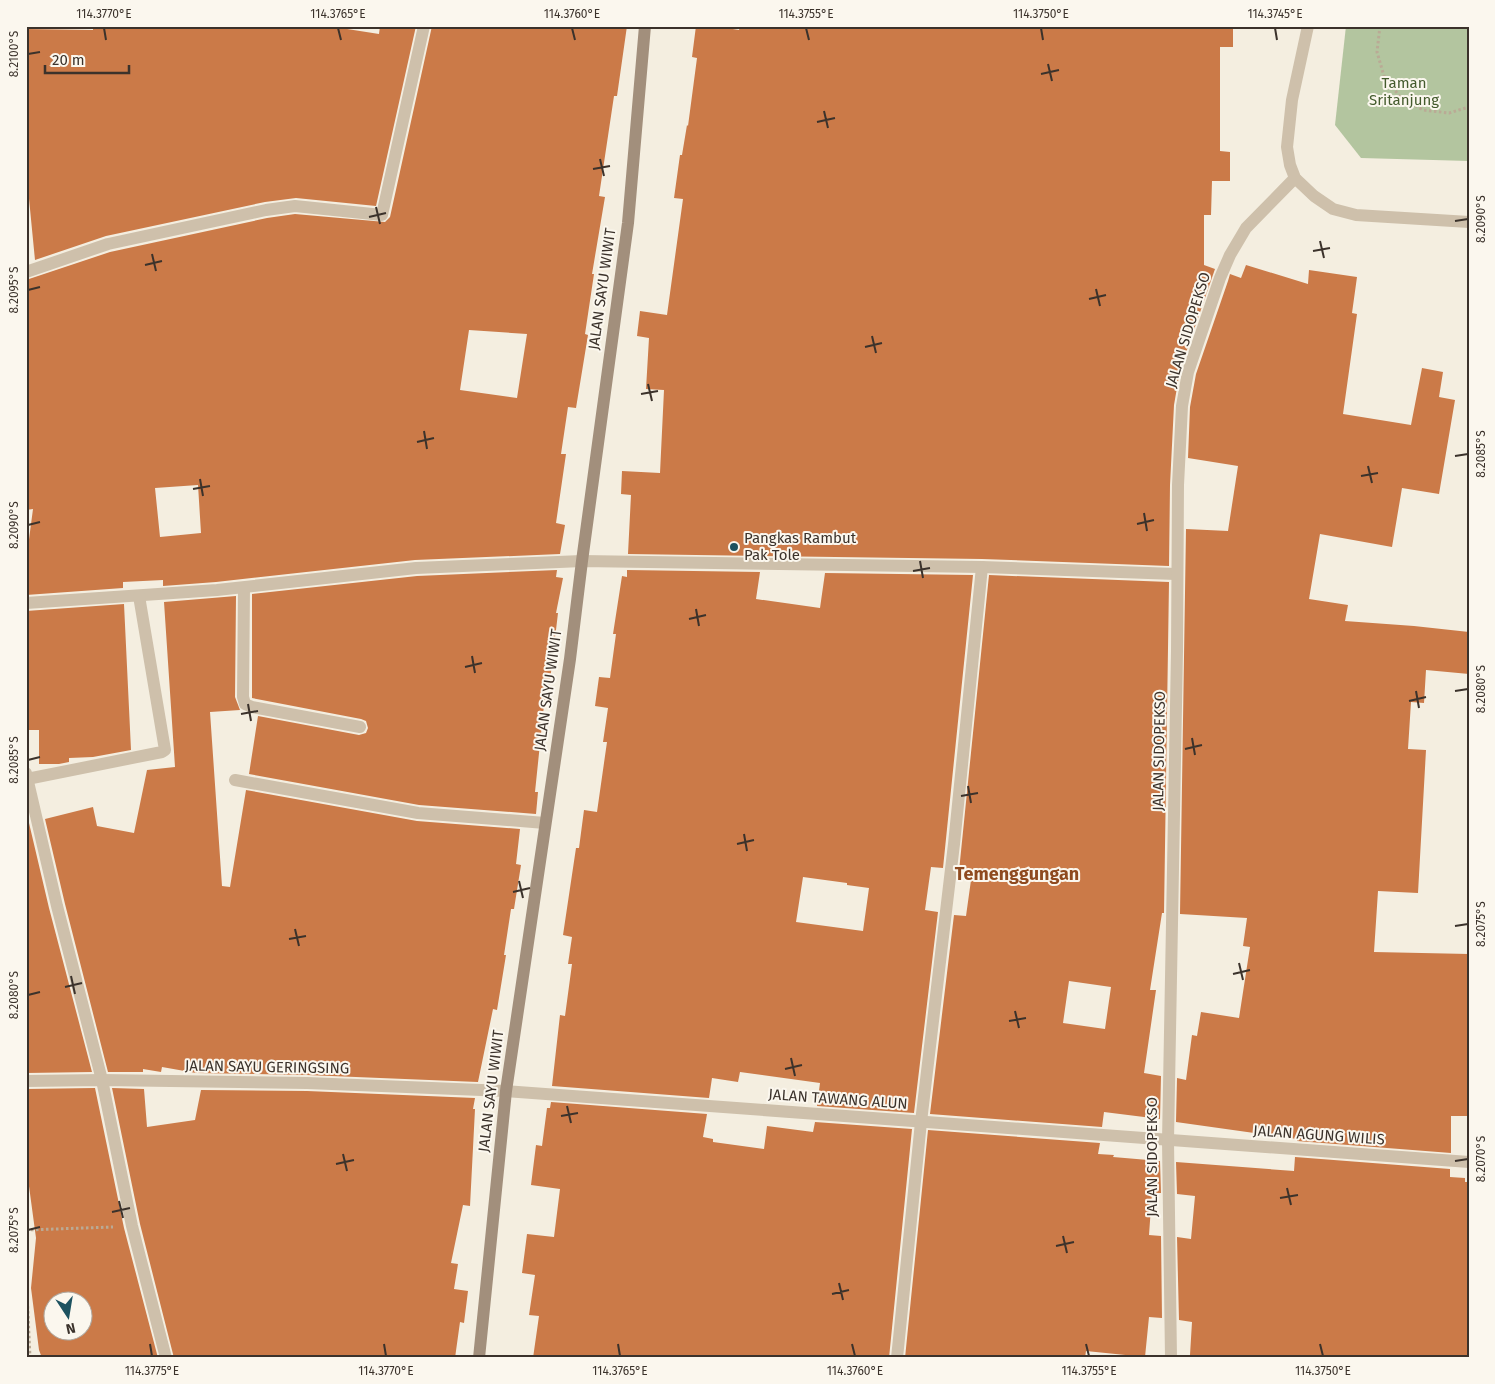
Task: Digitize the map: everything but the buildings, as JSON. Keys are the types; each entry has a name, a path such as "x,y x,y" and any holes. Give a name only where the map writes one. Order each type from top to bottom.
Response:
{"main road":[{"name":"JALAN SAYU WIWIT","path":"479,1358 506,1091 544,823 570,659 628,223 645,26"}],"street":[{"path":"26,272 108,244 266,210 295,206 382,215 424,26"},
{"path":"1308,26 1292,100 1287,147 1290,165 1295,178 1314,196 1333,209 1356,216 1469,222"},
{"name":"JALAN SIDOPEKSO","path":"1171,1358 1168,1141 1177,651 1176,574 1182,406 1188,372 1220,278 1230,256 1246,228 1295,178"},
{"path":"26,604 244,588 416,568 582,562 982,567 1176,574"},
{"path":"897,1358 954,844 982,567"},
{"path":"244,588 243,697 245,704 252,707 360,726"},
{"path":"139,596 165,750 27,776 57,906 102,1080 132,1226 166,1358"},
{"path":"235,780 418,814 544,823"},
{"name":"JALAN SAYU GERINGSING","path":"26,1081 102,1080 307,1083 506,1091"},
{"name":"JALAN TAWANG ALUN","path":"506,1091 1168,1141"},
{"name":"JALAN AGUNG WILIS","path":"1168,1141 1469,1162"}],"path":[{"path":"1380,26 1377,52 1384,76 1400,97 1423,110 1449,113 1469,107"},
{"path":"26,1230 132,1226"},
{"path":"26,1271 30,1358"}],"green space":[{"name":"Taman Sritanjung","path":"1346,26 1469,26 1469,161 1361,158 1335,125"}],"place":[{"name":"Pangkas Rambut Pak Tole","path":"734,547"}],"district":[{"name":"Temenggungan","path":"1017,874"}]}
